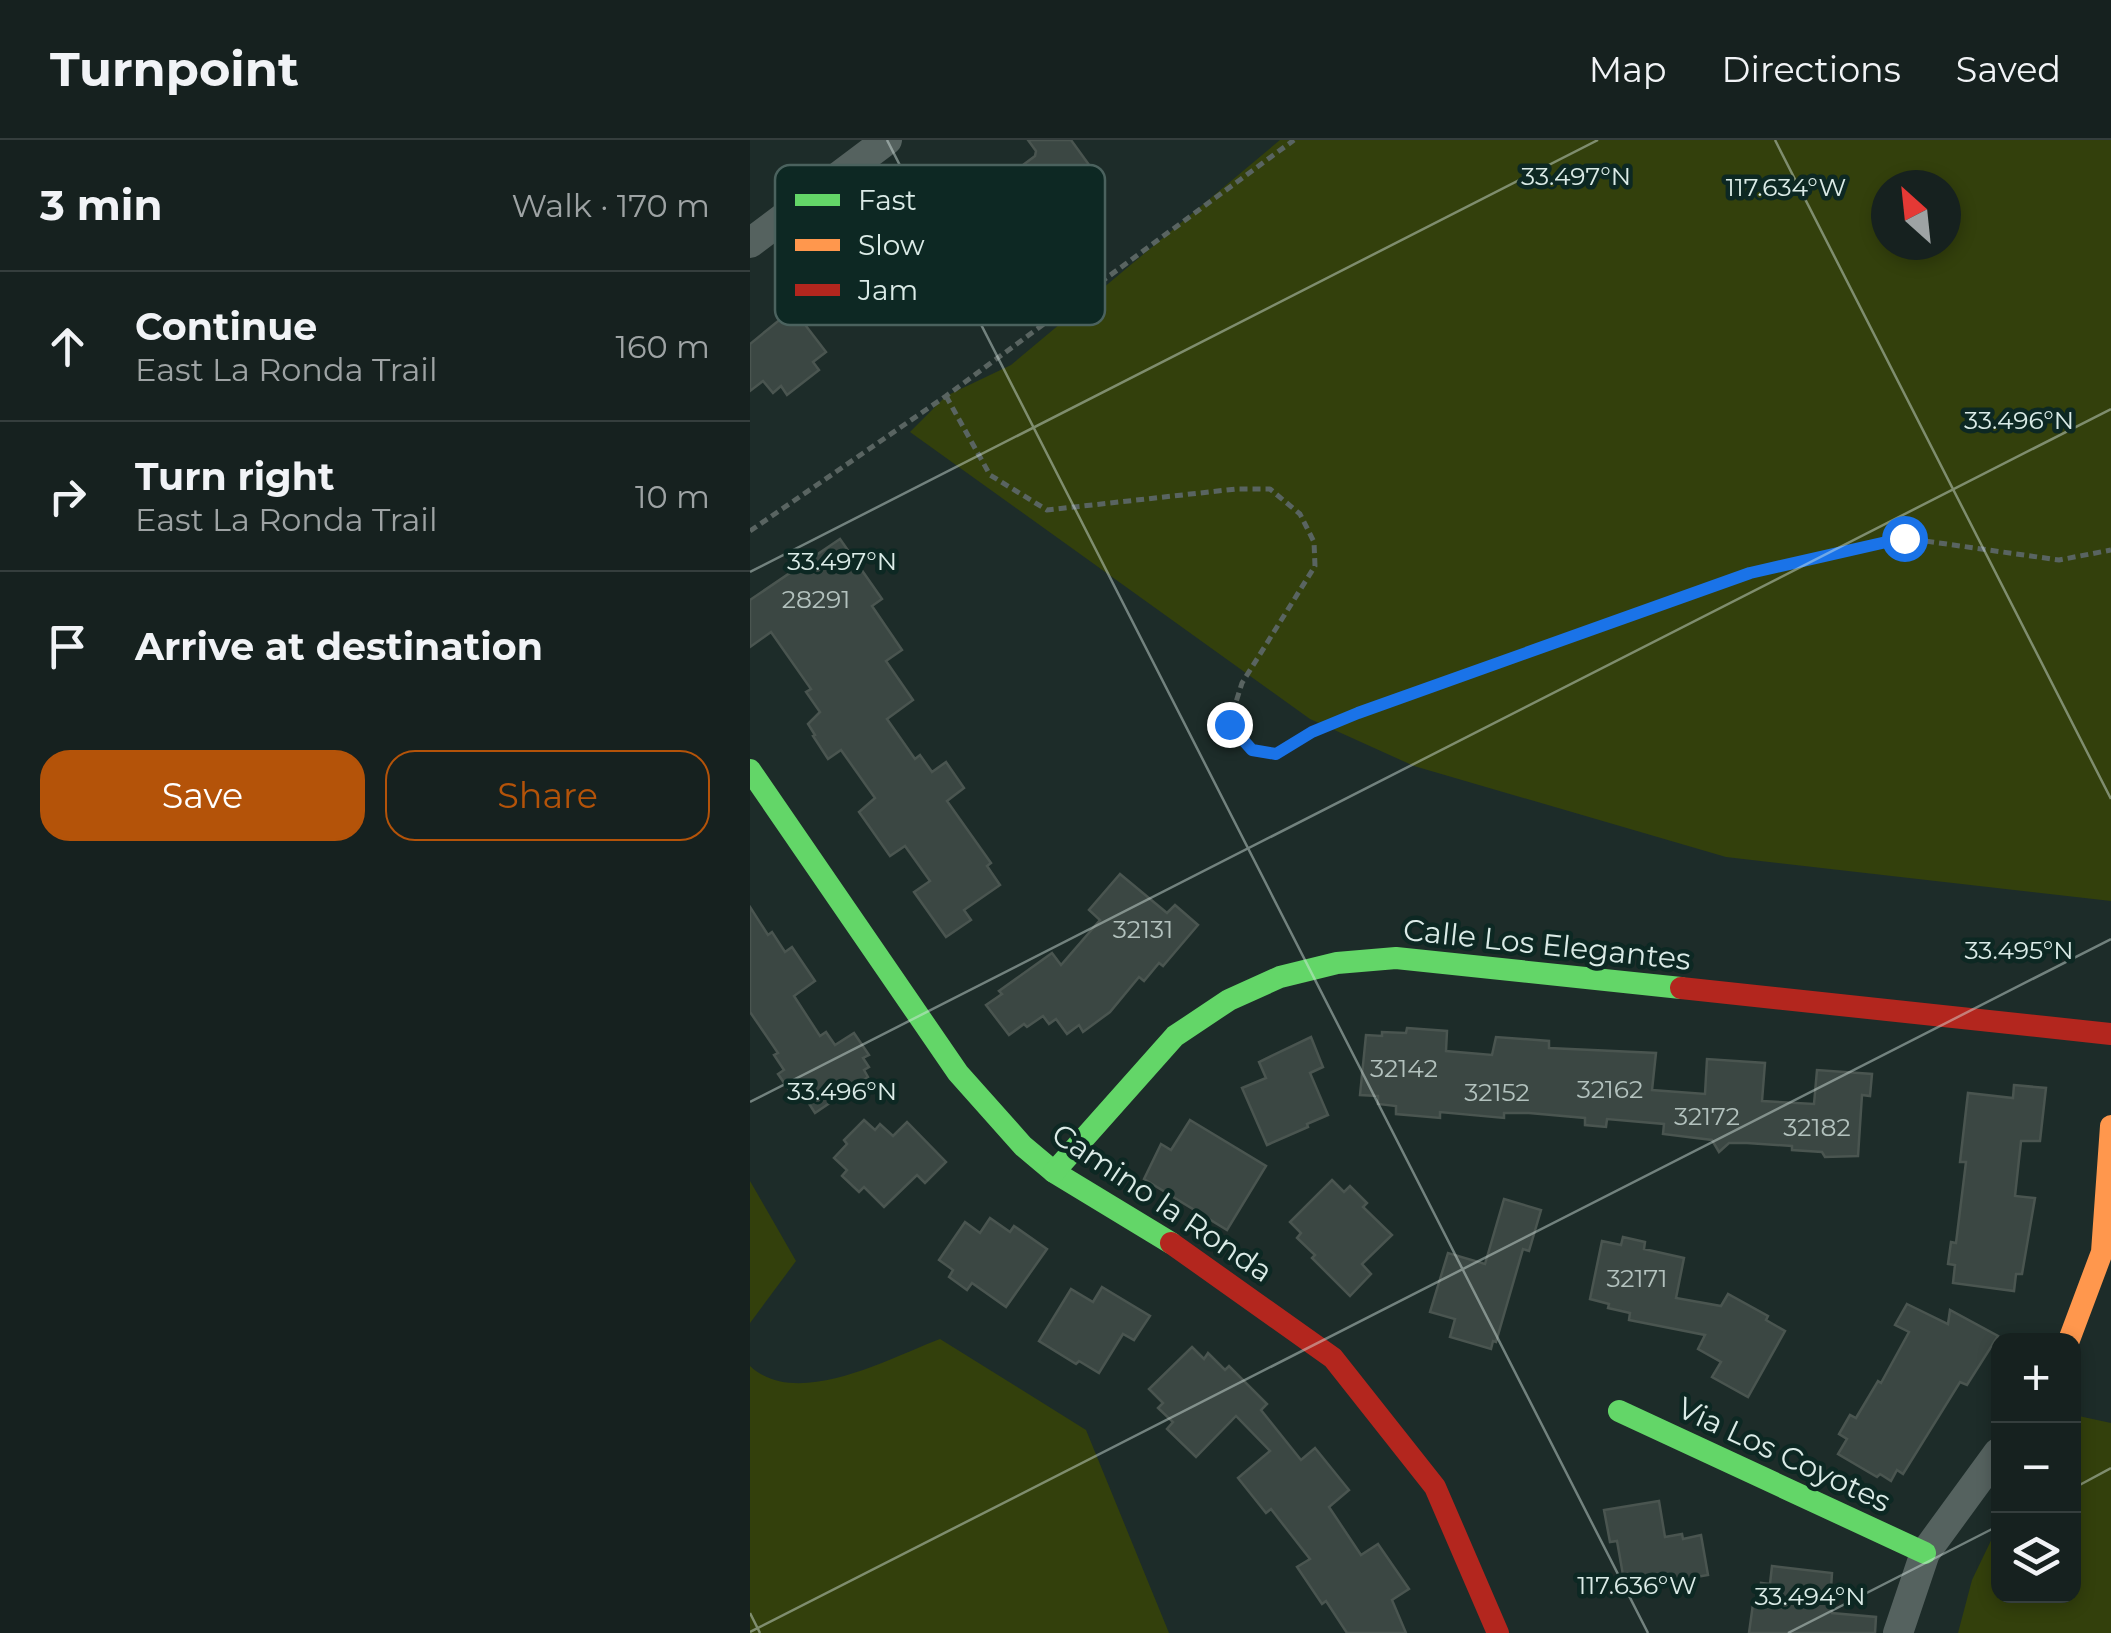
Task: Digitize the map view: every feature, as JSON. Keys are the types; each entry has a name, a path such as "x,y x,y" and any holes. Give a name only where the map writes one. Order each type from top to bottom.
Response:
{"street":[{"path":"855,165 888,140"},
{"path":"750,243 775,224"},
{"name":"Camino la Ronda","path":"750,770 958,1073 1023,1146 1054,1172 1193,1256 1334,1358 1435,1488 1498,1633"},
{"name":"Calle Los Elegantes","path":"1054,1172 1175,1036 1246,992 1280,977 1337,963 1396,958 2111,1034"},
{"path":"2072,1333 2102,1252 2111,1126"},
{"name":"Via Los Coyotes","path":"1619,1411 1924,1553"},
{"path":"1898,1633 1924,1553 1991,1463"}],"path":[{"path":"1105,279 1294,140"},
{"path":"750,531 1043,325"},
{"path":"946,396 990,475 1046,510 1236,489 1270,489 1300,514 1314,542 1315,566 1242,683 1229,724 1252,750 1276,754 1312,732 1358,713 1750,573 1904,538 2059,560 2111,550"}],"green space":[{"path":"1280,140 2111,140 2111,901 1726,857 1414,766 1310,719 910,432 946,396 1011,365 1059,325 1105,325 1105,286"},
{"path":"750,1181 796,1261 750,1323"},
{"path":"940,1339 1086,1430 1169,1633 750,1633 750,1366 770,1378 792,1383 817,1382 870,1367"},
{"path":"2081,1417 2111,1423 2111,1633 1958,1633 1972,1580 1991,1541 1991,1603 2081,1603"}],"building":[{"path":"1028,140 1071,140 1089,165 1023,165 1036,151"},
{"path":"775,324 805,325 826,352 813,362 819,370 787,395 781,386 773,393 763,381 750,391 750,344"},
{"path":"840,539 882,599 872,606 902,650 886,661 913,700 887,719 915,759 920,755 932,772 946,762 964,788 947,801 991,863 987,866 1000,885 964,910 971,920 946,937 914,892 930,881 905,846 890,856 859,812 875,798 841,750 828,759 813,736 808,724 820,712 806,692 811,689 771,632 750,647 750,600"},
{"path":"1120,874 1167,913 1175,905 1198,925 1163,966 1159,963 1144,981 1139,977 1110,1012 1083,1032 1079,1025 1067,1034 1056,1019 1049,1024 1043,1016 1009,1035 986,1005 1052,953 1061,965 1100,920 1089,910"},
{"path":"750,907 785,952 792,947 815,981 794,996 820,1036 826,1032 835,1045 854,1033 869,1055 863,1058 869,1067 864,1070 868,1077 815,1113 799,1088 791,1093 778,1074 784,1070 774,1055 778,1053 750,1012"},
{"path":"1407,1028 1447,1031 1446,1051 1492,1055 1496,1037 1549,1041 1549,1048 1656,1053 1652,1090 1705,1094 1707,1059 1765,1063 1762,1101 1814,1104 1817,1070 1872,1074 1870,1096 1862,1095 1858,1156 1825,1157 1822,1152 1792,1150 1792,1146 1747,1143 1729,1143 1719,1152 1712,1140 1663,1134 1664,1124 1607,1119 1606,1127 1585,1125 1585,1118 1529,1113 1504,1113 1504,1118 1440,1112 1440,1118 1396,1114 1396,1106 1378,1104 1378,1096 1360,1095 1366,1035 1406,1033"},
{"path":"1311,1037 1323,1067 1310,1073 1328,1115 1267,1145 1242,1088 1266,1078 1259,1062"},
{"path":"2014,1085 2046,1088 2040,1141 2021,1141 2015,1196 2035,1198 2022,1274 2016,1274 2014,1291 1953,1283 1955,1265 1948,1264 1951,1242 1956,1243 1966,1162 1960,1162 1968,1093 2013,1098"},
{"path":"864,1120 875,1130 880,1124 893,1136 907,1122 946,1162 925,1183 917,1175 884,1207 864,1187 859,1192 842,1176 847,1170 834,1158 847,1144 844,1140"},
{"path":"1190,1120 1266,1166 1227,1230 1144,1179 1161,1144 1171,1150"},
{"path":"1332,1180 1344,1192 1350,1186 1367,1203 1363,1207 1392,1235 1362,1264 1371,1274 1350,1296 1312,1258 1315,1255 1297,1238 1301,1233 1290,1222"},
{"path":"1504,1199 1541,1210 1529,1251 1523,1249 1491,1349 1450,1337 1455,1319 1430,1312 1448,1253 1485,1264"},
{"path":"990,1218 1010,1232 1014,1226 1047,1249 1006,1307 972,1283 967,1290 949,1277 953,1270 939,1260 965,1222 980,1233"},
{"path":"1623,1237 1645,1242 1644,1249 1684,1258 1676,1298 1721,1306 1728,1294 1768,1316 1766,1320 1785,1331 1748,1397 1712,1377 1721,1362 1698,1349 1705,1335 1629,1320 1630,1313 1590,1299 1602,1241 1621,1245"},
{"path":"1102,1287 1150,1316 1134,1340 1123,1334 1099,1373 1039,1341 1071,1289 1093,1302"},
{"path":"1907,1304 1948,1324 1950,1310 1992,1333 1991,1347 1967,1385 1960,1382 1903,1474 1897,1470 1891,1481 1838,1454 1847,1439 1839,1434 1850,1415 1856,1418 1878,1381 1881,1383 1909,1332 1895,1325"},
{"path":"1192,1347 1204,1359 1208,1353 1225,1370 1229,1366 1267,1404 1261,1410 1301,1460 1315,1448 1349,1490 1329,1507 1361,1555 1378,1544 1409,1589 1392,1600 1406,1633 1347,1633 1326,1601 1322,1604 1297,1567 1310,1559 1271,1509 1266,1513 1238,1478 1270,1451 1236,1416 1196,1457 1167,1429 1173,1422 1158,1408 1163,1403 1149,1389"},
{"path":"1659,1501 1665,1537 1701,1535 1708,1575 1661,1583 1659,1589 1626,1592 1617,1541 1610,1542 1604,1510"},
{"path":"1772,1566 1832,1573 1832,1613 1876,1617 1875,1633 1749,1633 1753,1604 1759,1605 1761,1583 1770,1584"}],"traffic: fast":[{"path":"750,770 958,1073 1023,1146 1054,1172 1171,1243"},
{"path":"1054,1172 1175,1036 1229,1000 1280,977 1337,963 1396,958 1681,988"},
{"path":"1619,1411 1925,1553"}],"traffic: slow":[{"path":"2072,1333 2102,1252 2111,1126"}],"traffic: jam":[{"path":"1681,988 2111,1034"},
{"path":"1171,1243 1333,1358 1435,1487 1498,1633"}],"route":[{"path":"1229,724 1252,750 1276,754 1312,732 1358,713 1750,573 1904,538"}]}
